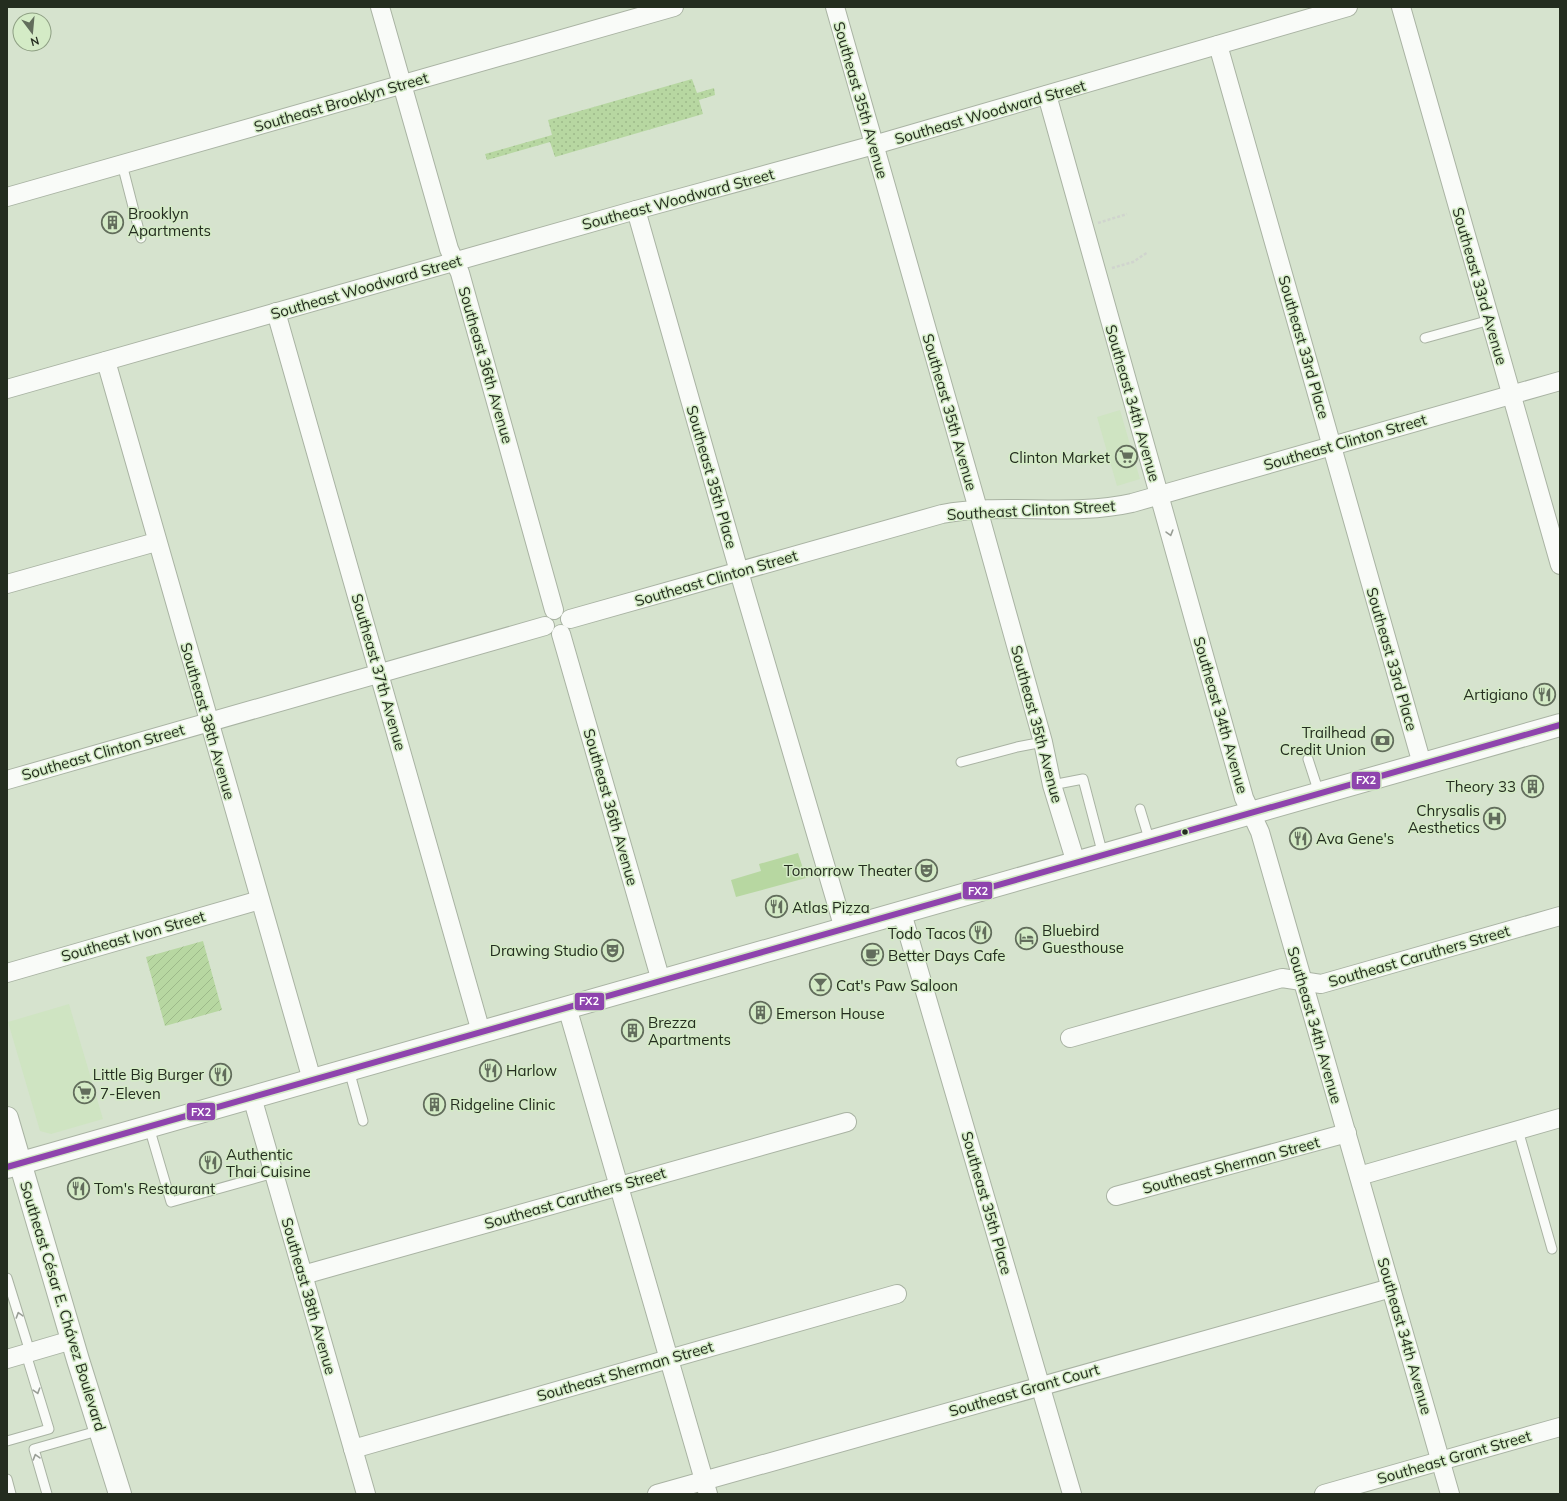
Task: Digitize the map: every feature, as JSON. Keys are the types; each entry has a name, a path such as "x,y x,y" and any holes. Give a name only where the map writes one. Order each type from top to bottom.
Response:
{"main road":[{"path":"14,1165 1560,725"},
{"name":"Southeast César E. Chávez Boulevard","path":"7,1118 14,1165 101,1430 120,1494"}],"street":[{"name":"Southeast 36th Avenue","path":"380,7 449,249 462,281 554,610"},
{"name":"Southeast Brooklyn Street","path":"7,197 674,7"},
{"name":"Southeast 35th Avenue","path":"834,7 978,509 1043,742 1052,785 1076,863"},
{"name":"Southeast Woodward Street","path":"7,389 636,210 874,145 1348,7"},
{"name":"Southeast 33rd Avenue","path":"1401,7 1560,565"},
{"name":"Southeast 33rd Place","path":"1218,46 1422,764"},
{"name":"Southeast 34th Avenue","path":"1047,95 1244,798 1260,832 1450,1494"},
{"name":"Southeast 35th Place","path":"636,210 739,571 844,929"},
{"name":"Southeast 37th Avenue","path":"276,312 481,1032"},
{"name":"Southeast 38th Avenue","path":"106,361 156,542 312,1080"},
{"name":"Southeast Clinton Street","path":"570,618 942,514 978,509 1098,509 1112,507 1560,381"},
{"path":"7,584 156,542"},
{"path":"554,610 565,611 570,618 569,628 561,634 550,633 545,626 547,615 554,610"},
{"name":"Southeast Clinton Street","path":"7,780 545,626"},
{"name":"Southeast 36th Avenue","path":"561,634 661,981"},
{"name":"Southeast Ivon Street","path":"7,973 260,900"},
{"name":"Southeast 35th Place","path":"902,913 1072,1494"},
{"name":"Southeast Caruthers Street","path":"1070,1038 1282,978 1321,984 1560,916"},
{"path":"567,1007 706,1487"},
{"name":"Southeast 38th Avenue","path":"252,1097 366,1494"},
{"path":"1359,1176 1560,1118"},
{"name":"Southeast Caruthers Street","path":"303,1275 847,1122"},
{"name":"Southeast Sherman Street","path":"1116,1196 1347,1133"},
{"name":"Southeast Grant Court","path":"657,1494 706,1487 1040,1386 1391,1288"},
{"name":"Southeast Sherman Street","path":"353,1449 897,1294"},
{"path":"7,1359 72,1340"},
{"name":"Southeast Grant Street","path":"1324,1494 1560,1427"}],"lane":[{"path":"122,164 141,238"},
{"path":"1425,338 1490,320"},
{"path":"962,762 1016,747 1043,742"},
{"path":"1308,759 1319,793"},
{"path":"1052,785 1083,779 1104,855"},
{"path":"1140,809 1150,842"},
{"path":"348,1070 363,1121"},
{"path":"149,1126 171,1202 274,1173"},
{"path":"1518,1130 1552,1249"},
{"path":"7,1278 49,1429 7,1442"},
{"path":"47,1494 34,1449 101,1430"},
{"path":"7,1479 11,1494"}],"path":[{"path":"1084,227 1127,214"},
{"path":"1096,272 1133,262 1148,252"}],"shaded area":[{"path":"692,79 697,93 714,88 715,95 699,100 703,114 555,157 550,142 487,160 485,154 552,135 548,120"},
{"path":"1120,410 1140,479 1117,486 1097,417"},
{"path":"798,853 806,878 736,897 731,880 761,871 759,864"},
{"path":"203,941 222,1010 165,1026 146,957"},
{"path":"69,1004 103,1119 51,1134 40,1131 8,1022"}],"transit line":[{"name":"FX2","path":"7,1167 1560,725"}],"place":[{"name":"Brooklyn Apartments","path":"113,222"},
{"name":"Clinton Market","path":"1126,457"},
{"name":"Artigiano","path":"1544,694"},
{"name":"Trailhead Credit Union","path":"1382,741"},
{"name":"Theory 33","path":"1532,786"},
{"name":"Chrysalis Aesthetics","path":"1495,819"},
{"name":"Ava Gene's","path":"1301,838"},
{"name":"Tomorrow Theater","path":"927,870"},
{"name":"Atlas Pizza","path":"777,907"},
{"name":"Todo Tacos","path":"981,933"},
{"name":"Bluebird Guesthouse","path":"1027,939"},
{"name":"Drawing Studio","path":"613,950"},
{"name":"Better Days Cafe","path":"873,955"},
{"name":"Cat's Paw Saloon","path":"821,985"},
{"name":"Emerson House","path":"761,1013"},
{"name":"Brezza Apartments","path":"633,1031"},
{"name":"Harlow","path":"491,1070"},
{"name":"Little Big Burger","path":"220,1074"},
{"name":"7-Eleven","path":"84,1093"},
{"name":"Ridgeline Clinic","path":"434,1104"},
{"name":"Authentic Thai Cuisine","path":"210,1163"},
{"name":"Tom's Restaurant","path":"79,1188"}]}
